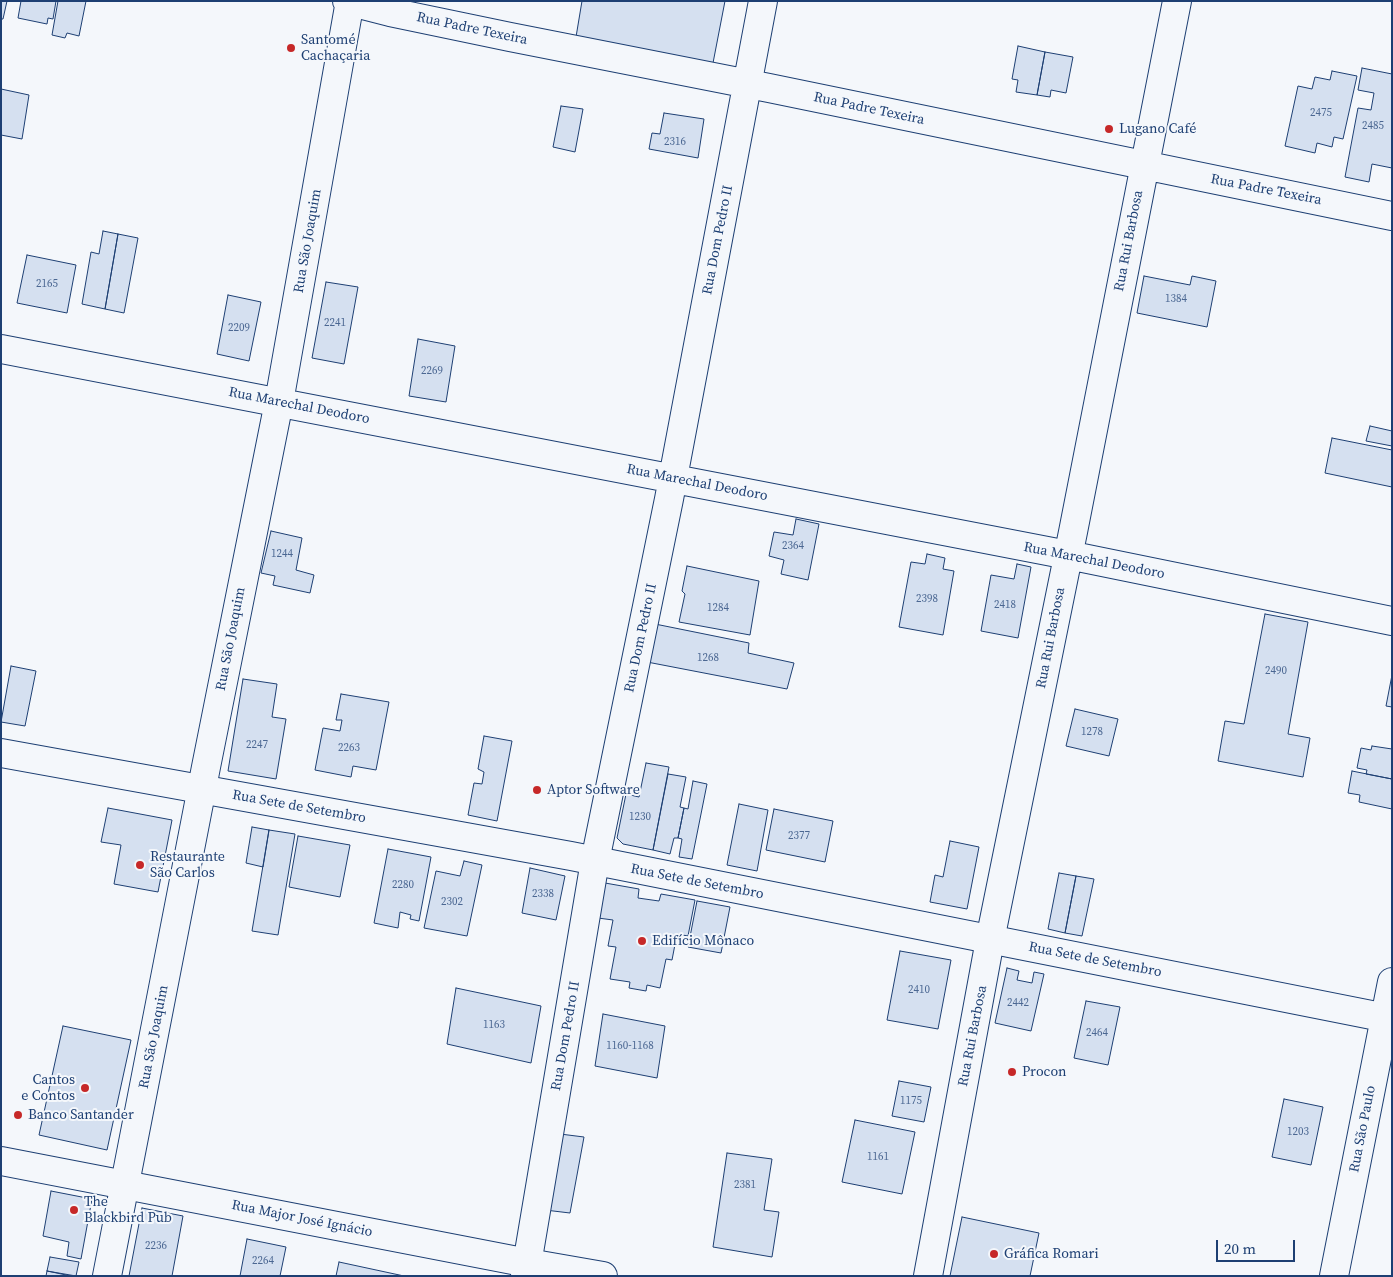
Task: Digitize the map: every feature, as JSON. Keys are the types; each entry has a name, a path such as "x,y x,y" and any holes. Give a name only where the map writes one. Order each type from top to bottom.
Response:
{"main road":[{"name":"Rua Padre Texeira","path":"349,1 436,22 1392,216"},
{"name":"Rua São Joaquim","path":"107,1276 201,789 279,402 349,1"},
{"name":"Rua Dom Pedro II","path":"526,1269 595,861 673,479 763,1"},
{"name":"Rua Rui Barbosa","path":"928,1276 990,940 1177,1"},
{"name":"Rua Marechal Deodoro","path":"1,349 1068,555 1392,621"},
{"name":"Rua Sete de Setembro","path":"1,753 595,861 1389,1018"},
{"name":"Rua São Paulo","path":"1334,1276 1389,1018 1392,982"},
{"name":"Rua Major José Ignácio","path":"1,1161 126,1185 526,1269 603,1276"}],"building":[{"path":"1,1 7,1 3,19 1,19"},
{"path":"21,1 56,1 53,19 48,18 47,24 18,18"},
{"path":"58,1 86,1 79,36 67,33 65,38 52,35"},
{"path":"582,1 725,1 713,63 576,37"},
{"path":"1018,46 1045,52 1037,95 1016,92 1018,80 1012,79"},
{"path":"1045,52 1073,57 1066,93 1051,90 1050,97 1037,95"},
{"path":"1362,68 1392,74 1392,168 1372,164 1369,182 1345,177 1358,108 1371,110 1374,93 1358,90"},
{"path":"1332,71 1357,76 1343,139 1334,137 1332,147 1317,143 1315,153 1285,146 1298,86 1312,89 1315,77 1330,80"},
{"path":"1,89 29,95 22,139 1,135"},
{"path":"561,106 583,109 575,152 553,147"},
{"path":"664,113 704,119 698,158 649,149 652,133 660,134"},
{"path":"103,231 118,234 105,309 82,304 91,252 99,254"},
{"path":"118,234 138,238 124,313 105,309"},
{"path":"27,255 76,265 67,313 17,303"},
{"path":"1144,276 1190,285 1192,276 1216,281 1207,327 1137,313"},
{"path":"326,282 358,287 344,364 312,358"},
{"path":"228,295 261,302 249,361 217,354"},
{"path":"418,339 455,346 446,402 409,396"},
{"path":"1370,426 1392,431 1392,446 1366,441"},
{"path":"1332,438 1392,450 1392,487 1325,473"},
{"path":"796,519 819,524 808,580 781,574 784,560 769,556 774,532 793,535"},
{"path":"271,531 302,538 296,570 314,575 310,593 273,585 275,576 261,573"},
{"path":"927,554 945,558 943,569 954,571 943,635 899,627 911,562 925,564"},
{"path":"1017,564 1031,567 1018,638 981,631 991,575 1014,579"},
{"path":"687,566 759,581 750,635 679,622 685,594 682,591"},
{"path":"1265,614 1308,622 1288,734 1310,738 1303,777 1218,761 1225,721 1244,724"},
{"path":"655,624 749,643 748,653 794,663 787,689 647,662"},
{"path":"11,666 36,671 25,726 1,722"},
{"path":"1392,675 1392,707 1386,706"},
{"path":"243,679 277,684 272,717 286,719 276,779 228,771"},
{"path":"341,694 389,702 376,770 353,766 351,777 315,770 323,728 340,731 342,720 336,720"},
{"path":"1075,709 1118,719 1109,756 1066,746"},
{"path":"484,736 512,741 497,821 468,815 474,783 482,784 484,772 478,769"},
{"path":"1372,746 1392,749 1392,779 1366,774 1367,770 1357,768 1361,748 1371,750"},
{"path":"646,763 669,767 653,850 623,844 617,838 626,794 639,797"},
{"path":"1352,771 1392,779 1392,809 1359,802 1360,795 1348,793"},
{"path":"668,774 686,777 680,807 684,808 678,838 674,838 670,854 653,850"},
{"path":"693,781 707,784 692,859 679,857 682,839 678,838 684,808 688,809"},
{"path":"739,804 768,810 757,871 727,865"},
{"name":"Restaurante São Carlos","path":"108,808 172,820 158,892 114,884 121,845 101,842"},
{"path":"774,809 833,821 825,862 766,850"},
{"path":"252,827 269,830 263,867 246,863"},
{"path":"269,830 295,834 278,935 252,931"},
{"path":"298,836 350,845 340,897 289,887"},
{"path":"950,841 979,847 967,909 930,902 935,875 943,877"},
{"path":"388,849 431,857 419,921 410,919 411,915 400,912 398,928 374,923"},
{"path":"464,861 482,865 467,936 424,928 436,871 460,876"},
{"path":"530,868 565,876 556,920 522,913"},
{"path":"1059,873 1076,876 1065,933 1048,929"},
{"path":"1076,876 1094,879 1082,936 1065,933"},
{"name":"Edifício Mônaco","path":"605,883 639,889 638,898 659,901 661,894 695,900 688,936 677,934 672,960 666,959 660,988 647,985 646,991 629,988 630,982 610,979 616,947 608,946 613,920 598,918"},
{"path":"697,901 730,907 721,953 688,947"},
{"path":"900,951 951,960 938,1029 887,1020"},
{"path":"1007,968 1019,971 1017,980 1032,983 1034,972 1044,974 1031,1031 995,1023"},
{"path":"456,988 541,1006 531,1063 447,1044"},
{"path":"1086,1001 1120,1007 1108,1065 1074,1058"},
{"path":"603,1014 665,1026 657,1078 595,1066"},
{"name":"Cantos e Contos","path":"63,1026 131,1040 107,1150 39,1135"},
{"path":"899,1081 931,1087 924,1122 892,1116"},
{"path":"1284,1099 1323,1107 1311,1165 1272,1157"},
{"path":"855,1120 915,1132 902,1194 842,1182"},
{"path":"560,1134 584,1137 570,1213 545,1210"},
{"path":"727,1153 772,1159 764,1210 779,1212 772,1257 713,1247"},
{"path":"51,1191 92,1199 81,1259 67,1256 69,1242 43,1236"},
{"path":"142,1208 183,1216 172,1276 129,1276"},
{"name":"Gráfica Romari","path":"962,1217 1039,1233 1030,1276 950,1276"},
{"path":"247,1239 286,1247 280,1276 240,1276"},
{"path":"50,1257 79,1262 76,1276 47,1271"},
{"path":"339,1262 404,1276 336,1276"},
{"path":"47,1271 71,1276 46,1276"}],"place":[{"name":"Santomé Cachaçaria","path":"291,48"},
{"name":"Lugano Café","path":"1109,129"},
{"name":"Aptor Software","path":"537,790"},
{"name":"Restaurante São Carlos","path":"140,865"},
{"name":"Edifício Mônaco","path":"642,941"},
{"name":"Procon","path":"1012,1072"},
{"name":"Cantos e Contos","path":"85,1088"},
{"name":"Banco Santander","path":"18,1115"},
{"name":"The Blackbird Pub","path":"74,1210"},
{"name":"Gráfica Romari","path":"994,1254"}]}
